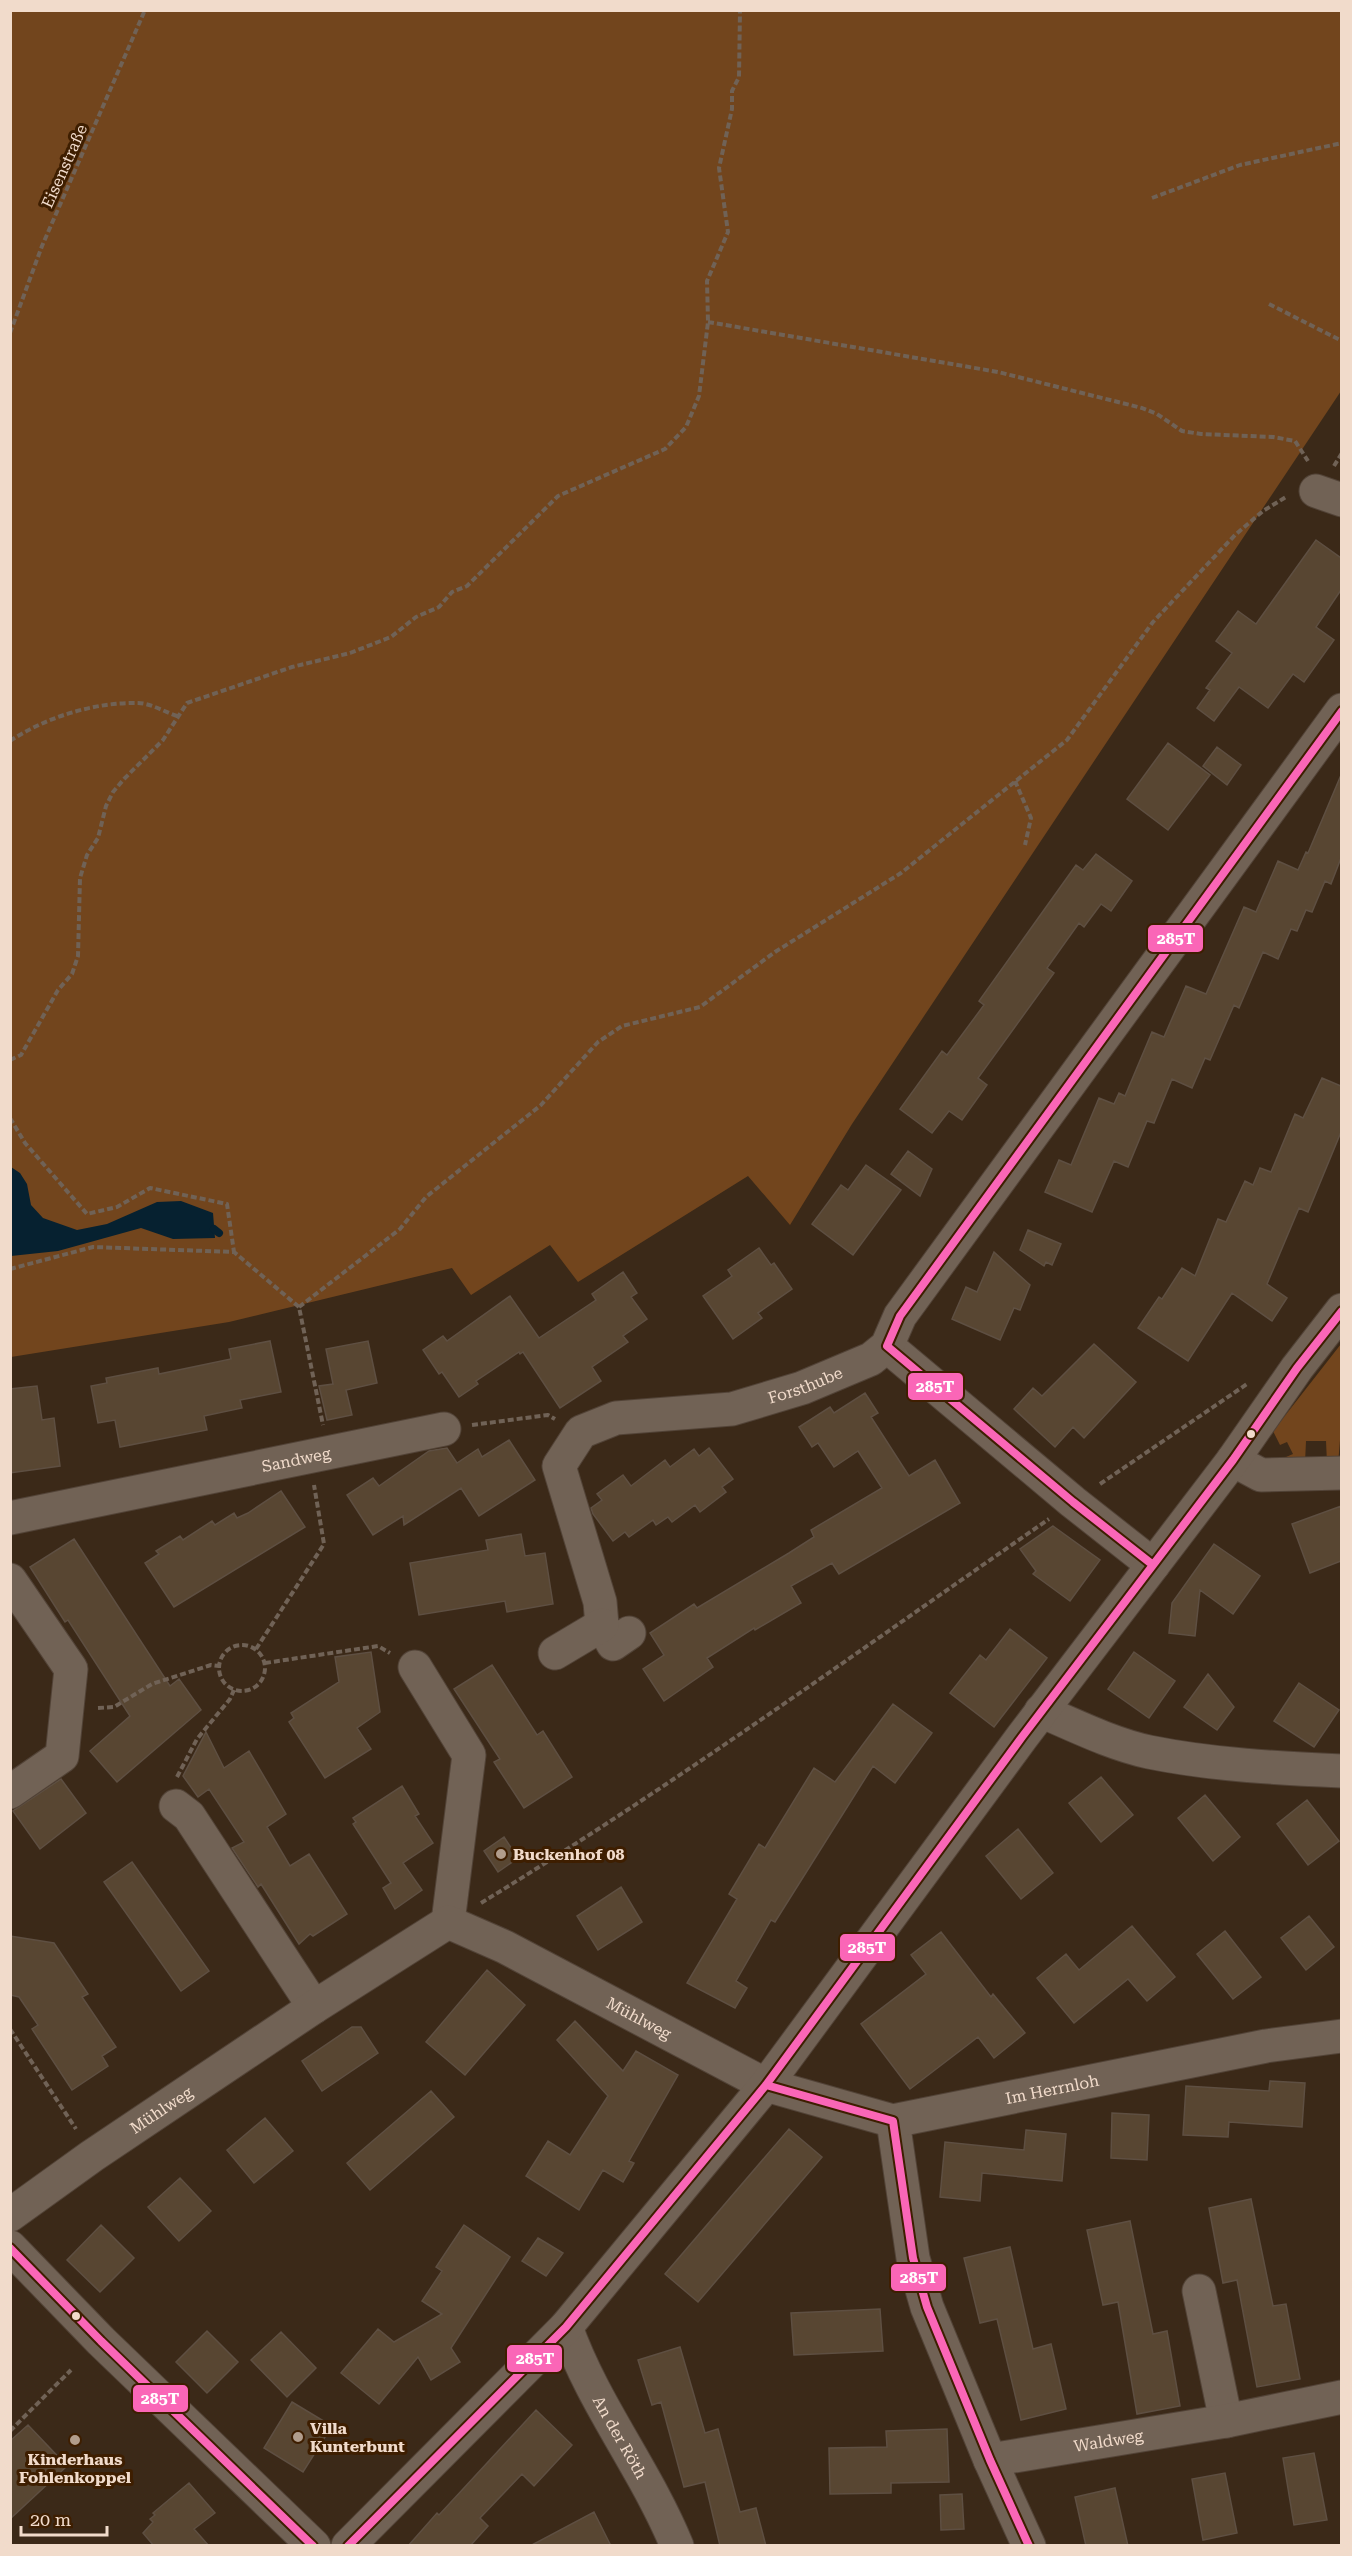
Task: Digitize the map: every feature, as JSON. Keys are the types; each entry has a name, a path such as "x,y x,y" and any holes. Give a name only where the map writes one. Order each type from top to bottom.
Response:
{"street":[{"path":"1153,1565 1073,1502 887,1346 900,1316 1341,710"},
{"path":"348,2546 566,2327 766,2085 1041,1712 1233,1460 1297,1368 1341,1310"},
{"name":"Forsthube","path":"580,1432 616,1418 732,1409 802,1388 871,1359 887,1346"},
{"name":"Sandweg","path":"10,1518 444,1429"},
{"path":"555,1653 616,1629 600,1602 559,1466 580,1432"},
{"path":"1233,1460 1261,1475 1341,1473"},
{"path":"10,1580 71,1669 62,1756 10,1792"},
{"path":"416,1667 469,1755 448,1922"},
{"path":"1041,1712 1104,1737 1148,1751 1237,1766 1341,1771"},
{"path":"176,1806 189,1816 314,2007"},
{"name":"Mühlweg","path":"10,2215 92,2156 314,2007 448,1922 505,1947 766,2085"},
{"name":"Im Herrnloh","path":"766,2085 893,2121 1266,2046 1341,2036"},
{"path":"893,2121 916,2268 927,2307 990,2460 1029,2546"},
{"path":"10,2247 101,2340 314,2546"},
{"path":"1199,2291 1226,2421"},
{"name":"An der Röth","path":"566,2327 576,2357 624,2440 677,2546"},
{"name":"Waldweg","path":"990,2460 1226,2421 1341,2397"}],"path":[{"name":"Eisenstraße","path":"10,333 42,246 144,10"},
{"path":"10,1060 21,1055 58,990 72,974 78,956 81,878 87,855 98,838 106,806 113,792 164,740 187,703 292,667 350,653 391,637 416,617 439,607 452,592 467,586 558,496 665,449 687,427 699,396 708,322 707,281 728,232 719,168 732,109 732,91 739,76 740,10"},
{"path":"1152,198 1240,165 1341,143"},
{"path":"1269,304 1341,340"},
{"path":"10,1269 93,1247 234,1252 299,1308 400,1229 426,1197 541,1105 598,1042 622,1026 700,1007 774,952 901,873 1067,740 1153,622 1235,534 1263,511 1290,495 1323,485 1295,441 1273,437 1182,431 1157,414 1142,408 998,372 708,322"},
{"path":"10,741 54,719 96,707 140,703 177,717"},
{"path":"1015,781 1031,818 1025,845"},
{"path":"10,1118 25,1143 87,1214 117,1207 150,1188 227,1204 234,1252"},
{"path":"1097,1486 1257,1378"},
{"path":"444,1429 548,1415 580,1432"},
{"path":"478,1905 542,1866 765,1716 1053,1516"},
{"path":"240,1645 248,1645 257,1650 265,1663 265,1675 254,1689 244,1692 234,1690 221,1680 219,1666 224,1653 240,1645"},
{"path":"265,1663 378,1646 416,1667"},
{"path":"67,1709 114,1707 152,1684 211,1665 219,1666"},
{"path":"176,1806 176,1778 197,1739 230,1699 234,1690"},
{"path":"10,2029 92,2156"},
{"path":"10,2431 71,2370"}],"shaded area":[{"path":"10,11 1341,11 1341,391 852,1124 790,1225 748,1176 578,1282 550,1245 471,1295 452,1268 229,1322 11,1357"},
{"path":"1341,1344 1342,1416 1338,1464 1327,1463 1326,1441 1306,1441 1305,1463 1288,1463 1286,1457 1293,1454 1287,1442 1280,1445 1273,1431"}],"water":[{"path":"11,1167 20,1173 27,1184 31,1205 43,1218 77,1230 107,1224 157,1202 181,1201 213,1213 215,1238 173,1239 141,1228 58,1251 11,1256"}],"building":[{"path":"1316,540 1341,558 1341,590 1316,627 1334,640 1304,682 1293,674 1268,708 1239,687 1214,721 1197,708 1210,690 1206,688 1232,653 1216,641 1238,611 1256,624"},
{"path":"1168,743 1210,775 1168,830 1127,799"},
{"path":"1217,747 1241,765 1227,785 1203,766"},
{"path":"1341,775 1341,858 1331,884 1325,881 1312,912 1306,910 1297,931 1291,929 1278,959 1263,952 1239,1008 1234,1005 1210,1060 1205,1058 1192,1088 1172,1079 1154,1123 1147,1121 1128,1167 1114,1161 1092,1212 1045,1192 1059,1160 1071,1165 1099,1098 1114,1104 1119,1093 1125,1096 1152,1032 1164,1037 1186,986 1206,994 1244,907 1256,912 1278,861 1298,870 1306,852 1308,853"},
{"path":"1096,854 1132,881 1111,911 1101,904 1084,927 1079,923 1047,968 1054,973 978,1078 987,1085 962,1120 949,1111 932,1133 900,1109 942,1051 947,1055 984,1005 979,1001 1076,865 1083,870"},
{"path":"1322,1078 1341,1086 1341,1132 1308,1212 1299,1208 1267,1284 1287,1298 1272,1321 1232,1293 1188,1361 1138,1328 1159,1297 1162,1299 1182,1268 1195,1276 1218,1219 1226,1222 1245,1181 1253,1185 1260,1168 1271,1172 1295,1114 1303,1118"},
{"path":"908,1151 932,1169 920,1196 891,1174"},
{"path":"866,1165 901,1190 853,1255 812,1224 841,1185 848,1190"},
{"path":"1028,1230 1061,1244 1052,1265 1046,1262 1044,1266 1020,1250"},
{"path":"759,1248 771,1265 774,1263 792,1289 758,1313 762,1318 733,1339 703,1296 732,1276 728,1270"},
{"path":"994,1252 1030,1285 1020,1310 1014,1308 1000,1340 952,1319 966,1287 977,1292"},
{"path":"623,1272 637,1293 631,1297 647,1319 623,1336 628,1342 592,1367 601,1381 560,1408 523,1352 520,1354 519,1352 476,1381 478,1384 459,1397 442,1372 439,1374 423,1350 443,1336 447,1341 510,1296 539,1338 596,1300 592,1294"},
{"path":"270,1341 281,1392 240,1400 242,1408 204,1416 207,1430 120,1447 115,1420 98,1423 91,1386 107,1383 106,1378 158,1368 159,1374 231,1359 229,1349"},
{"path":"368,1341 377,1383 346,1390 352,1415 327,1420 319,1386 333,1384 326,1349"},
{"path":"1094,1344 1136,1382 1084,1438 1073,1427 1055,1447 1014,1409 1033,1388 1042,1396"},
{"path":"37,1386 42,1420 54,1418 60,1466 10,1473 10,1389"},
{"path":"865,1393 878,1413 871,1417 909,1476 935,1460 960,1503 839,1574 832,1563 791,1586 801,1603 755,1630 754,1628 707,1658 713,1667 664,1701 643,1669 664,1655 650,1633 694,1604 697,1608 789,1553 814,1537 811,1530 882,1488 858,1451 834,1467 818,1443 812,1447 799,1427 830,1407 834,1413"},
{"path":"509,1440 535,1480 479,1516 461,1488 404,1525 403,1516 373,1535 347,1495 373,1478 379,1486 429,1451 447,1448 457,1463 478,1449 482,1457"},
{"path":"709,1448 733,1479 722,1487 726,1492 700,1512 695,1505 672,1522 668,1517 656,1525 653,1520 629,1537 625,1532 613,1541 593,1514 591,1508 602,1500 597,1494 623,1475 631,1486 665,1460 670,1467 694,1449 699,1456"},
{"path":"281,1491 305,1527 174,1607 145,1563 159,1554 156,1551 180,1536 183,1540 212,1521 215,1525 234,1513 237,1518 248,1513"},
{"path":"1341,1506 1341,1561 1310,1573 1292,1524"},
{"path":"1053,1526 1100,1560 1070,1601 1033,1574 1036,1571 1020,1549"},
{"path":"521,1534 525,1556 545,1553 553,1604 507,1612 505,1601 419,1615 410,1563 488,1550 486,1540"},
{"path":"74,1539 170,1686 179,1679 201,1710 117,1782 90,1751 130,1716 68,1620 65,1622 30,1567"},
{"path":"1214,1544 1260,1576 1233,1614 1200,1590 1195,1636 1169,1633 1172,1603"},
{"path":"1010,1629 1047,1658 994,1727 950,1693 980,1655 986,1660"},
{"path":"371,1652 380,1712 357,1728 371,1749 325,1778 289,1722 294,1718 291,1713 339,1682 335,1657"},
{"path":"1134,1652 1175,1681 1149,1718 1108,1689"},
{"path":"492,1665 537,1735 543,1731 572,1777 524,1808 494,1762 500,1759 454,1689"},
{"path":"1208,1674 1234,1707 1217,1730 1184,1707"},
{"path":"1299,1683 1339,1710 1314,1747 1274,1721"},
{"path":"893,1704 932,1733 895,1783 873,1766 775,1922 771,1920 736,1981 747,1988 735,2008 687,1983 737,1899 729,1894 759,1844 765,1848 814,1768 835,1782"},
{"path":"206,1732 224,1768 249,1751 286,1814 267,1827 290,1866 309,1854 347,1914 313,1936 310,1934 299,1944 261,1884 258,1887 232,1848 244,1842 209,1789 198,1797 183,1776"},
{"path":"1101,1777 1133,1815 1101,1842 1069,1803"},
{"path":"61,1779 86,1813 40,1849 13,1811"},
{"path":"402,1786 419,1814 415,1816 433,1843 403,1863 422,1890 395,1909 383,1888 391,1883 353,1824 356,1822 353,1818"},
{"path":"1205,1795 1240,1837 1213,1861 1178,1818"},
{"path":"1307,1800 1339,1841 1308,1865 1277,1824"},
{"path":"1018,1829 1053,1873 1021,1899 986,1856"},
{"name":"Buckenhof 08","path":"504,1837 518,1858 498,1872 484,1851"},
{"path":"132,1862 209,1971 181,1991 104,1882"},
{"path":"621,1887 642,1922 598,1950 577,1916"},
{"path":"1309,1916 1334,1947 1306,1970 1281,1938"},
{"path":"1132,1926 1175,1977 1147,2001 1128,1979 1074,2023 1037,1978 1066,1954 1079,1970"},
{"path":"1225,1931 1261,1977 1233,1999 1197,1954"},
{"path":"941,1932 991,1997 993,1994 1025,2033 994,2058 978,2037 910,2089 861,2024 926,1974 911,1955"},
{"path":"10,1936 54,1943 88,1994 82,1997 116,2047 102,2056 108,2066 72,2090 32,2029 38,2025 19,1997 10,1995"},
{"path":"487,1970 525,2005 465,2075 426,2042"},
{"path":"575,2021 623,2071 636,2051 678,2075 629,2161 634,2163 623,2182 603,2170 579,2210 526,2176 548,2141 570,2155 608,2096 557,2040"},
{"path":"352,2027 361,2027 378,2053 322,2091 302,2061"},
{"path":"1270,2081 1305,2083 1302,2127 1229,2122 1228,2137 1183,2135 1186,2086 1269,2091"},
{"path":"431,2091 454,2117 370,2190 347,2163"},
{"path":"1112,2113 1149,2115 1147,2160 1111,2158"},
{"path":"265,2118 293,2151 254,2183 227,2150"},
{"path":"789,2129 822,2157 698,2302 665,2274"},
{"path":"1026,2130 1066,2134 1062,2181 982,2173 980,2201 940,2197 945,2142 1024,2150"},
{"path":"180,2178 211,2211 179,2241 148,2207"},
{"path":"1251,2199 1273,2306 1286,2304 1300,2379 1257,2387 1237,2280 1223,2283 1209,2208"},
{"path":"1130,2221 1153,2334 1167,2331 1180,2406 1137,2414 1118,2302 1103,2305 1087,2230"},
{"path":"101,2225 134,2258 100,2292 67,2260"},
{"path":"464,2225 510,2257 451,2348 460,2362 431,2380 418,2357 379,2404 341,2373 378,2329 394,2342 442,2314 422,2301 442,2271 436,2267"},
{"path":"538,2238 563,2253 546,2276 522,2261"},
{"path":"1010,2247 1033,2349 1051,2344 1066,2409 1021,2420 997,2319 980,2323 964,2258"},
{"path":"880,2309 883,2351 794,2355 791,2313"},
{"path":"207,2331 238,2362 207,2393 176,2362"},
{"path":"281,2332 316,2368 287,2397 251,2360"},
{"path":"680,2347 705,2433 718,2429 740,2512 756,2508 766,2546 720,2546 705,2482 684,2487 661,2402 652,2405 638,2360"},
{"name":"Villa Kunterbunt","path":"292,2402 332,2426 303,2472 264,2448"},
{"path":"536,2410 572,2445 534,2486 522,2474 480,2518 488,2526 470,2546 408,2546 437,2513 439,2515"},
{"path":"28,2425 67,2466 10,2519 10,2441"},
{"path":"947,2429 949,2482 891,2483 891,2493 830,2494 829,2448 887,2447 886,2431"},
{"path":"1314,2453 1327,2520 1294,2525 1283,2458"},
{"path":"1225,2473 1237,2533 1203,2540 1192,2479"},
{"path":"189,2483 215,2513 194,2529 209,2546 154,2546 143,2533 153,2522 150,2519 155,2515 153,2513"},
{"path":"1115,2488 1128,2546 1086,2546 1075,2497"},
{"path":"962,2494 964,2529 941,2530 940,2495"},
{"path":"594,2512 611,2546 530,2546"}],"waterway":[{"path":"214,1229 219,1233"}],"transit line":[{"name":"285T","path":"1153,1565 1073,1502 887,1346 900,1316 1342,711"},
{"name":"285T","path":"348,2546 566,2327 766,2085 1022,1737 1233,1460 1297,1368 1342,1311"},
{"name":"285T","path":"766,2085 893,2121 913,2258 927,2307 990,2460 1029,2546"},
{"name":"285T","path":"10,2248 101,2341 313,2546"}],"place":[{"name":"Buckenhof 08","path":"501,1854"},
{"name":"Villa Kunterbunt","path":"298,2437"},
{"name":"Kinderhaus Fohlenkoppel","path":"75,2440"}]}
